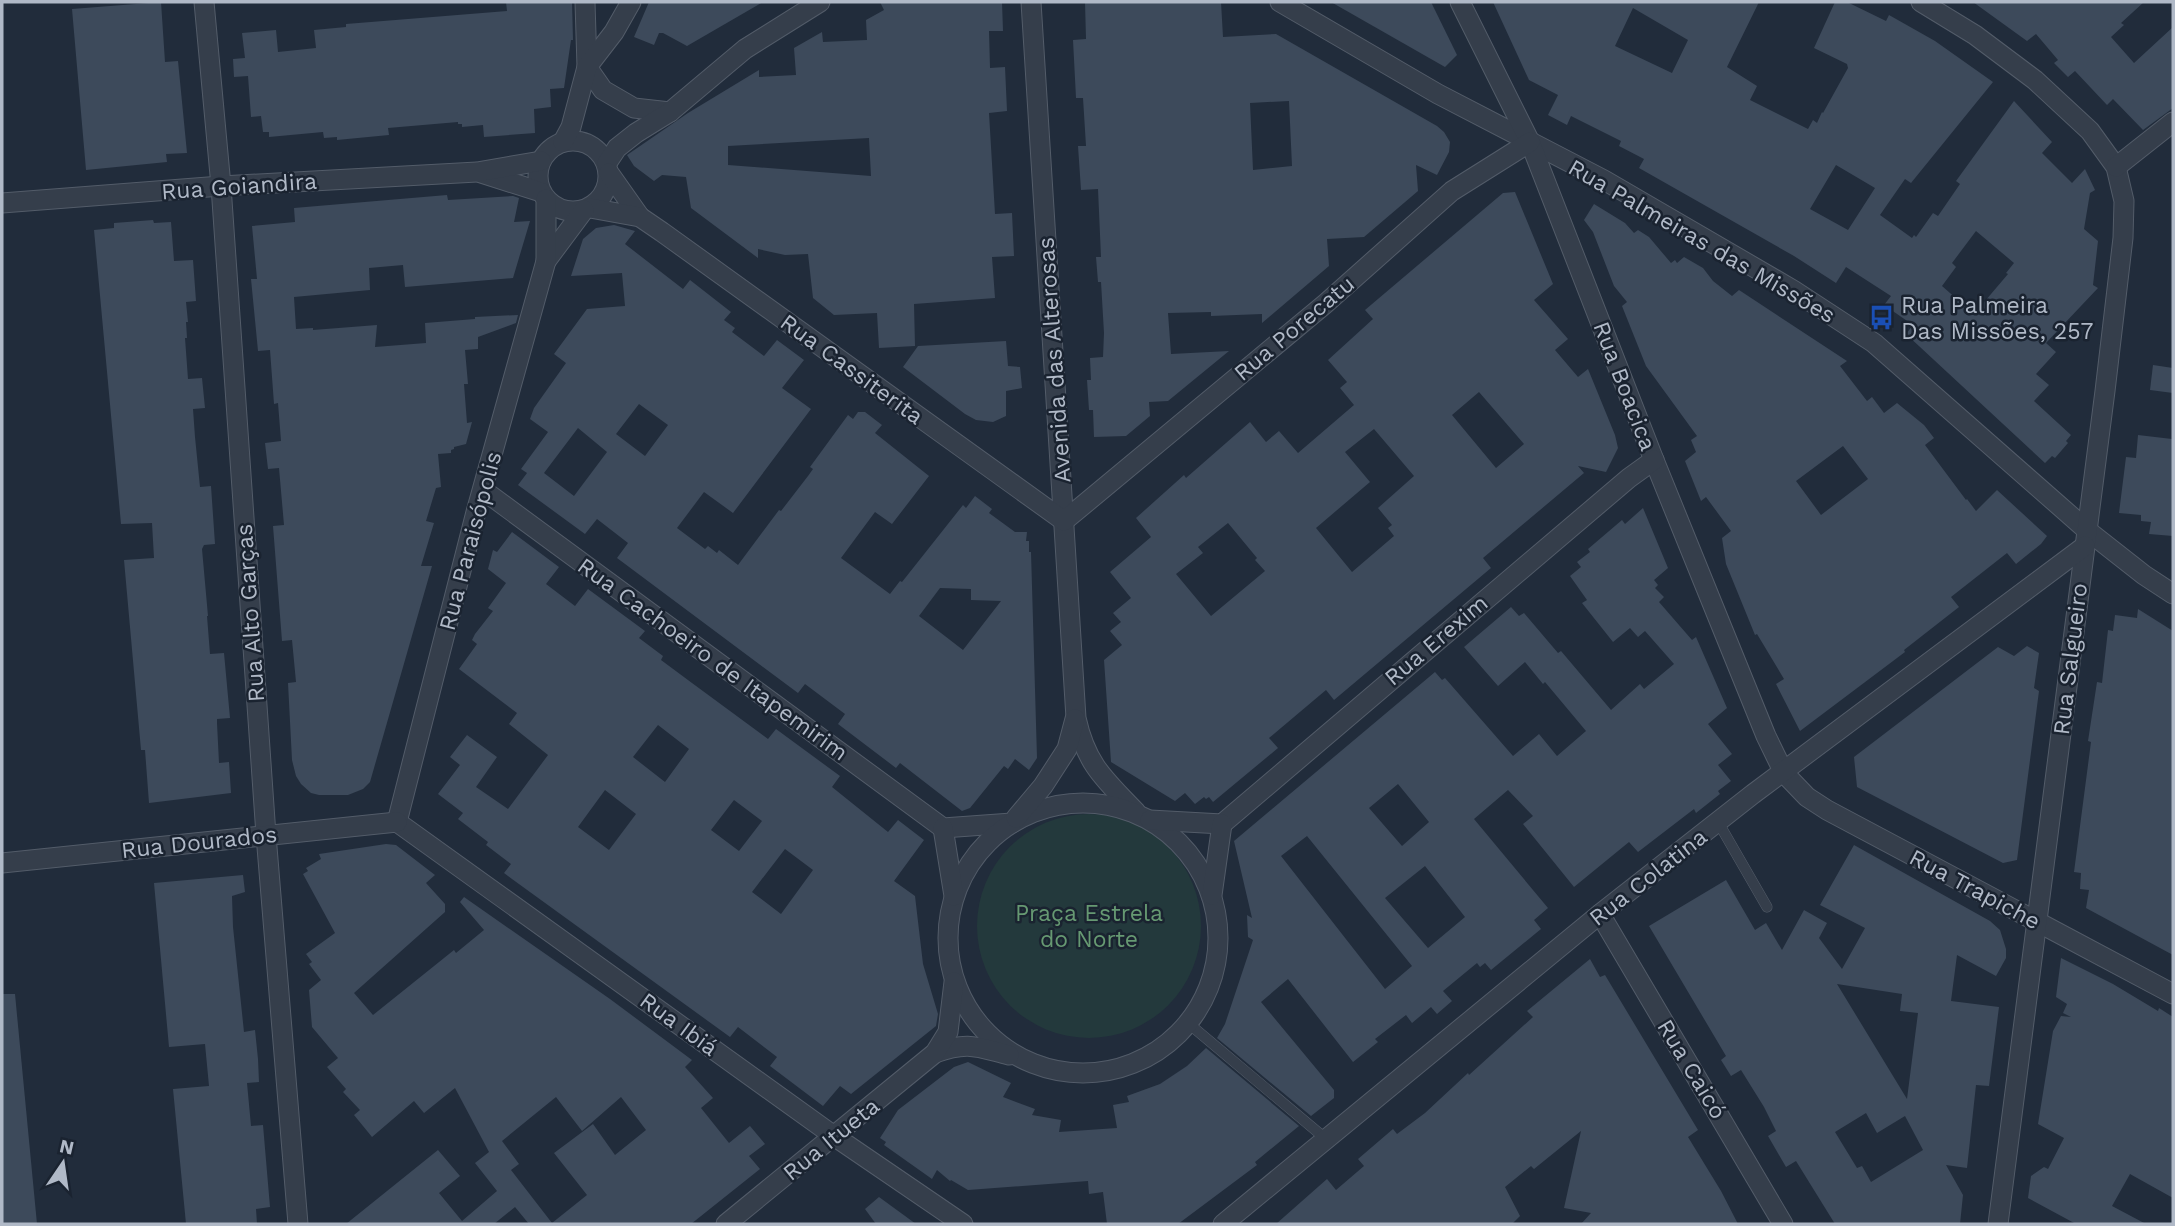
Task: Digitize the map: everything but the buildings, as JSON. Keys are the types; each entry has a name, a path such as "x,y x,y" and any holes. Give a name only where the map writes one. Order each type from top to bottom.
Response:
{"street":[{"name":"Rua Alto Garças","path":"204,2 221,186 265,835 298,1224"},
{"path":"585,2 587,67 571,127 563,142 546,153 541,161 538,182 543,195 556,208 570,211 587,209 600,199 607,187 608,168 617,148 670,112 746,49 820,2"},
{"path":"587,67 614,32 631,2"},
{"name":"Avenida das Alterosas","path":"1031,2 1076,718 1081,740 1093,765 1144,818"},
{"name":"Rua Palmeiras das Missões","path":"1280,2 1438,94 1604,180 1781,283 1874,343 2086,538 2173,594"},
{"name":"Rua Boacica","path":"1460,2 1530,142 1654,460 1766,736 1784,773"},
{"path":"1921,2 1975,35 2035,80 2090,131 2116,167 2173,122"},
{"path":"587,67 603,89 617,100 634,108 670,112"},
{"path":"563,142 580,141 596,148 608,168"},
{"name":"Rua Porecatu","path":"1064,522 1325,304 1452,191 1530,142"},
{"name":"Rua Goiandira","path":"2,203 221,186 477,172 541,161"},
{"name":"Rua Salgueiro","path":"1998,1224 2123,238 2124,201 2116,167"},
{"name":"Rua Cassiterita","path":"608,168 640,217 1064,522"},
{"name":"Rua Goiandira","path":"477,172 543,195"},
{"name":"Rua Paraisópolis","path":"397,822 483,490 546,261 543,195"},
{"name":"Rua Cassiterita","path":"587,209 640,217"},
{"name":"Rua Paraisópolis","path":"546,261 587,209"},
{"name":"Rua Erexim","path":"1222,824 1534,558 1654,460"},
{"name":"Rua Cachoeiro de Itapemirim","path":"483,490 943,828"},
{"name":"Rua Colatina","path":"1223,1224 1600,914 2036,580 2086,538"},
{"name":"Avenida das Alterosas","path":"1013,822 1043,786 1067,749 1076,718"},
{"name":"Rua Trapiche","path":"1784,773 1808,797 1827,810 2173,994"},
{"path":"1078,803 1122,808 1144,818 1180,842 1194,860 1212,895 1218,922 1216,966 1209,987 1188,1023 1171,1041 1132,1064 1088,1073 1066,1072 1027,1060 987,1033 967,1006 954,980 948,954 947,932 954,896 967,868 995,834 1013,822 1045,808 1078,803"},
{"path":"1144,818 1222,824 1212,895"},
{"name":"Rua Dourados","path":"2,863 397,822"},
{"name":"Rua Ibiá","path":"397,822 834,1136 963,1224"},
{"path":"954,896 943,828 1013,822"},
{"name":"Rua Caicó","path":"1600,914 1783,1224"},
{"name":"Rua Itueta","path":"936,1053 948,1031 954,980"},
{"name":"Rua Itueta","path":"726,1224 936,1053 956,1045 970,1045 1027,1060"}],"lane":[{"path":"1718,822 1767,907"},
{"path":"1188,1023 1326,1139"}],"green space":[{"name":"Praça Estrela do Norte","path":"1089,814 1111,816 1142,827 1168,847 1188,873 1199,904 1199,948 1188,979 1168,1005 1142,1025 1111,1036 1089,1038 1067,1036 1036,1025 1010,1005 990,979 979,948 977,926 979,904 990,873 1010,847 1036,827 1067,816"}],"place":[{"name":"Rua Palmeira Das Missões, 257","path":"1881,318"}]}
